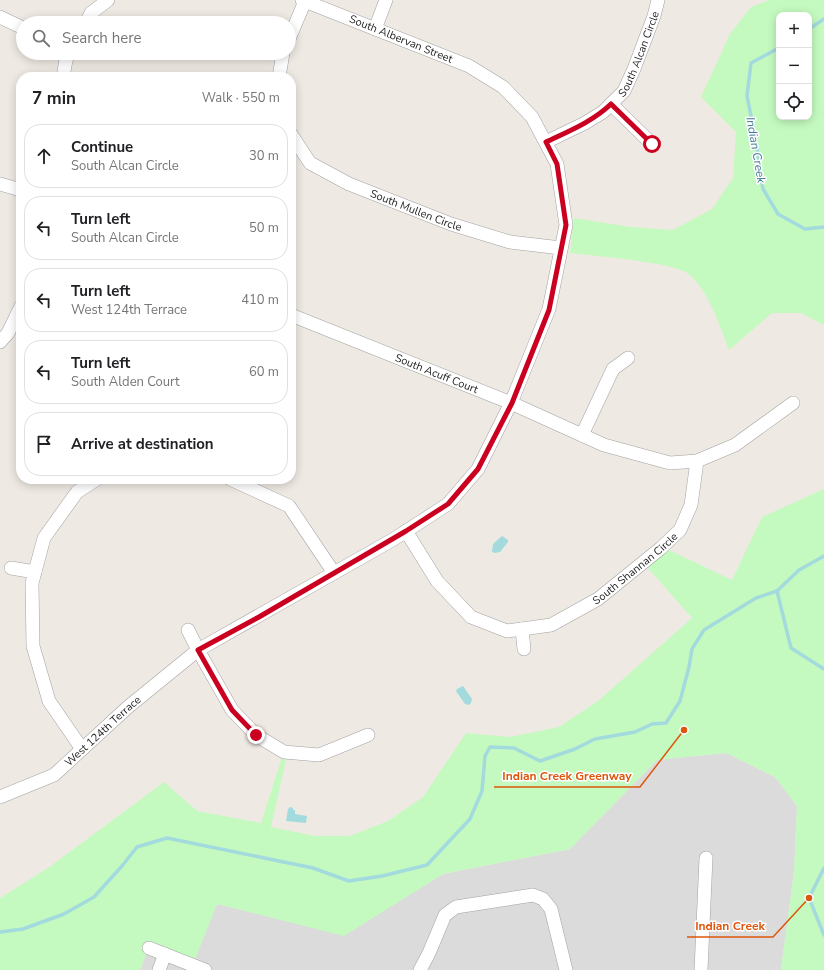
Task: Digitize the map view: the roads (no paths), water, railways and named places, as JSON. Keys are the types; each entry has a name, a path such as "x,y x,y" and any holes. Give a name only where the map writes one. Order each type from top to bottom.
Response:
{"street":[{"path":"90,16 91,13 108,0"},
{"path":"296,21 304,0"},
{"name":"South Albervan Street","path":"304,0 469,66 498,84"},
{"path":"375,29 386,0"},
{"name":"South Alcan Circle","path":"546,142 585,123 603,112 624,91 654,16 658,0"},
{"path":"0,18 16,25"},
{"path":"64,72 66,60"},
{"path":"280,72 282,60"},
{"name":"West 124th Terrace","path":"0,797 54,775 128,707 198,650 406,531 448,504 478,469 512,403 549,310 566,225 557,164 532,117 498,84"},
{"name":"South Alcan Circle","path":"611,104 652,144"},
{"name":"South Mullen Circle","path":"296,142 310,163 349,184 451,224 503,240 561,248"},
{"path":"0,184 16,189"},
{"path":"0,342 8,332 16,316"},
{"name":"South Acuff Court","path":"296,317 512,403 604,445 670,463 696,461 735,445 793,403"},
{"path":"582,434 613,369 628,358"},
{"name":"South Shannan Circle","path":"406,531 438,581 471,617 507,631 551,625 598,599 661,548 680,530 691,505 696,461"},
{"path":"82,750 49,702 33,646 32,583 44,538 77,492 89,484"},
{"path":"241,484 289,506 334,573"},
{"path":"11,568 35,572"},
{"path":"522,628 524,649"},
{"path":"188,630 232,710 256,735 284,752 319,755 368,735"},
{"path":"701,970 706,858"},
{"path":"420,970 446,915 456,907 532,895 543,899 551,909 566,970"},
{"path":"149,948 165,954 180,965 204,970"},
{"path":"159,970 165,954"}],"water":[{"path":"502,536 508,540 508,542 500,552 492,552 493,544"},
{"path":"463,686 472,699 469,705 465,704 456,691"},
{"path":"290,807 295,810 295,814 307,816 306,823 286,821 288,809"}],"waterway":[{"name":"Indian Creek","path":"812,27 824,19"},
{"name":"Indian Creek","path":"776,50 751,63 747,96 756,141 763,189 778,214 805,229 824,227"},
{"name":"Indian Creek","path":"824,556 799,570 777,591 791,648 824,669"},
{"path":"0,932 23,929 64,914 94,897 137,847 167,838 313,868 349,881 382,876 427,865 470,819 482,791 485,756 490,747 514,748 540,761 575,749 595,739 635,732 652,724 666,723 680,701 692,649 704,630 756,598 777,591"},
{"name":"Indian Creek","path":"824,868 809,898 824,935"}],"place":[{"name":"Indian Creek Greenway","path":"684,730"},
{"name":"Indian Creek","path":"809,898"}]}
